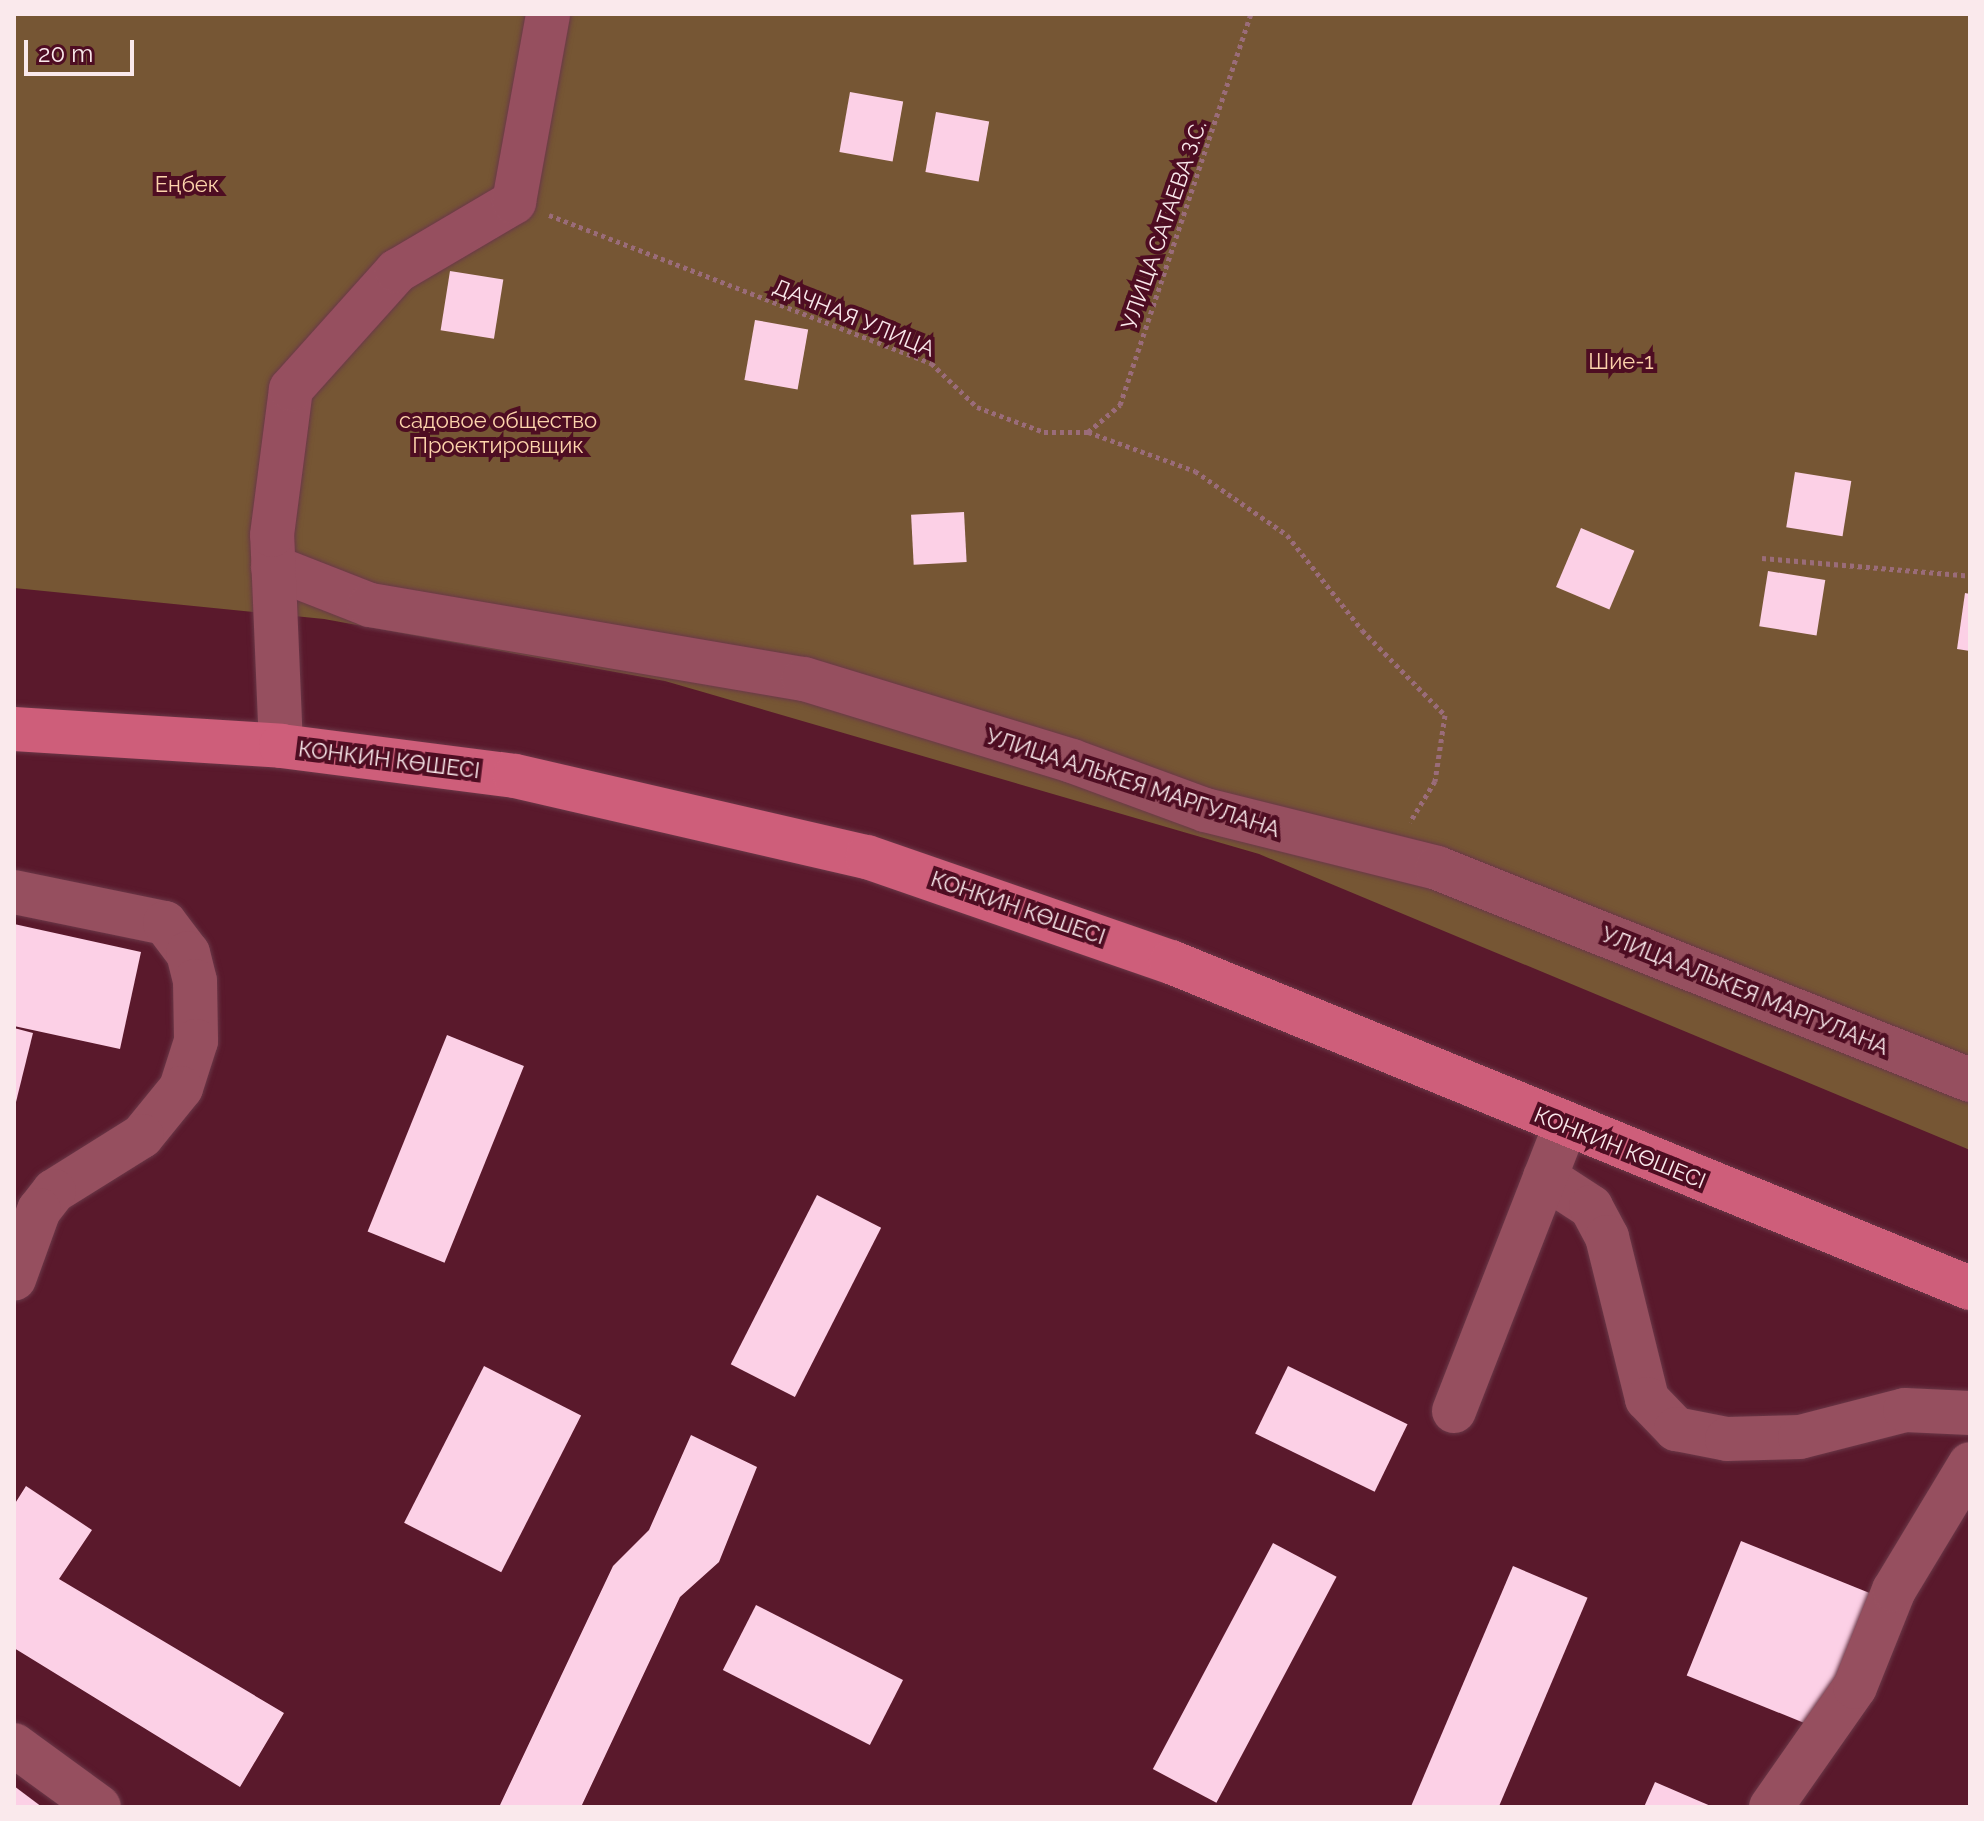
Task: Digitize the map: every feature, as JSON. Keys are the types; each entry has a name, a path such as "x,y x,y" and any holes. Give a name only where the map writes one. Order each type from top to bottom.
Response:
{"highway":[{"name":"КОНКИН КӨШЕСІ","path":"14,729 281,746 515,776 867,857 1171,962 1565,1126 1970,1288"}],"street":[{"path":"281,746 273,567 291,389 397,271 514,202 548,14"},
{"name":"УЛИЦА АЛЬКЕЯ МАРГУЛАНА","path":"273,567 370,605 804,679 1072,761 1205,810 1390,856 1672,958 1970,1080"},
{"path":"14,892 165,923 188,953 196,1026 181,1088 142,1136 54,1191 14,1279"},
{"path":"1454,1411 1565,1126"},
{"path":"1545,1177 1591,1207 1607,1237 1647,1399 1676,1429 1727,1439 1800,1437 1905,1410 1970,1413"},
{"path":"1771,1807 1855,1687 1894,1590 1970,1464"},
{"path":"14,1745 99,1807"}],"path":[{"name":"УЛИЦА САТАЕВА З.С.","path":"1088,432 1120,405 1251,14"},
{"name":"ДАЧНАЯ УЛИЦА","path":"514,202 931,363 977,407 1044,432 1088,432 1195,471 1287,535 1362,630 1421,682 1445,715 1435,781 1390,856"},
{"path":"1762,558 1970,576"}],"green space":[{"path":"14,14 1970,14 1970,1150 1259,854 665,681 324,619 14,588"}],"building":[{"path":"850,92 903,101 893,161 839,152"},
{"path":"936,112 989,121 979,181 925,172"},
{"path":"450,271 503,279 494,339 441,330"},
{"path":"755,320 808,329 798,389 744,380"},
{"path":"1795,472 1851,481 1843,536 1786,527"},
{"path":"964,512 967,562 914,565 911,515"},
{"path":"1581,528 1634,551 1609,610 1556,587"},
{"path":"1768,571 1825,580 1817,635 1759,626"},
{"path":"1965,593 1970,594 1970,651 1957,649"},
{"path":"14,924 141,952 120,1049 14,1026"},
{"path":"14,1028 33,1033 15,1106 14,1106"},
{"path":"447,1035 524,1066 445,1263 368,1232"},
{"path":"817,1195 881,1228 795,1397 731,1364"},
{"path":"484,1366 581,1415 501,1572 404,1523"},
{"path":"1288,1366 1408,1424 1375,1492 1255,1433"},
{"path":"691,1435 757,1467 719,1562 680,1597 581,1807 500,1805 613,1566 649,1530"},
{"path":"26,1486 92,1530 59,1579 284,1713 240,1787 14,1648 14,1505"},
{"path":"1741,1541 1871,1593 1816,1728 1687,1675"},
{"path":"1273,1543 1337,1577 1216,1803 1153,1769"},
{"path":"1513,1566 1588,1598 1499,1807 1411,1807"},
{"path":"756,1605 903,1680 870,1745 723,1670"},
{"path":"1655,1782 1713,1807 1644,1807"},
{"path":"14,1786 42,1807 14,1807"}],"park label":[{"name":"Еңбек","path":"187,185"},
{"name":"Шие-1","path":"1621,362"},
{"name":"садовое общество Проектировщик","path":"498,432"}]}
